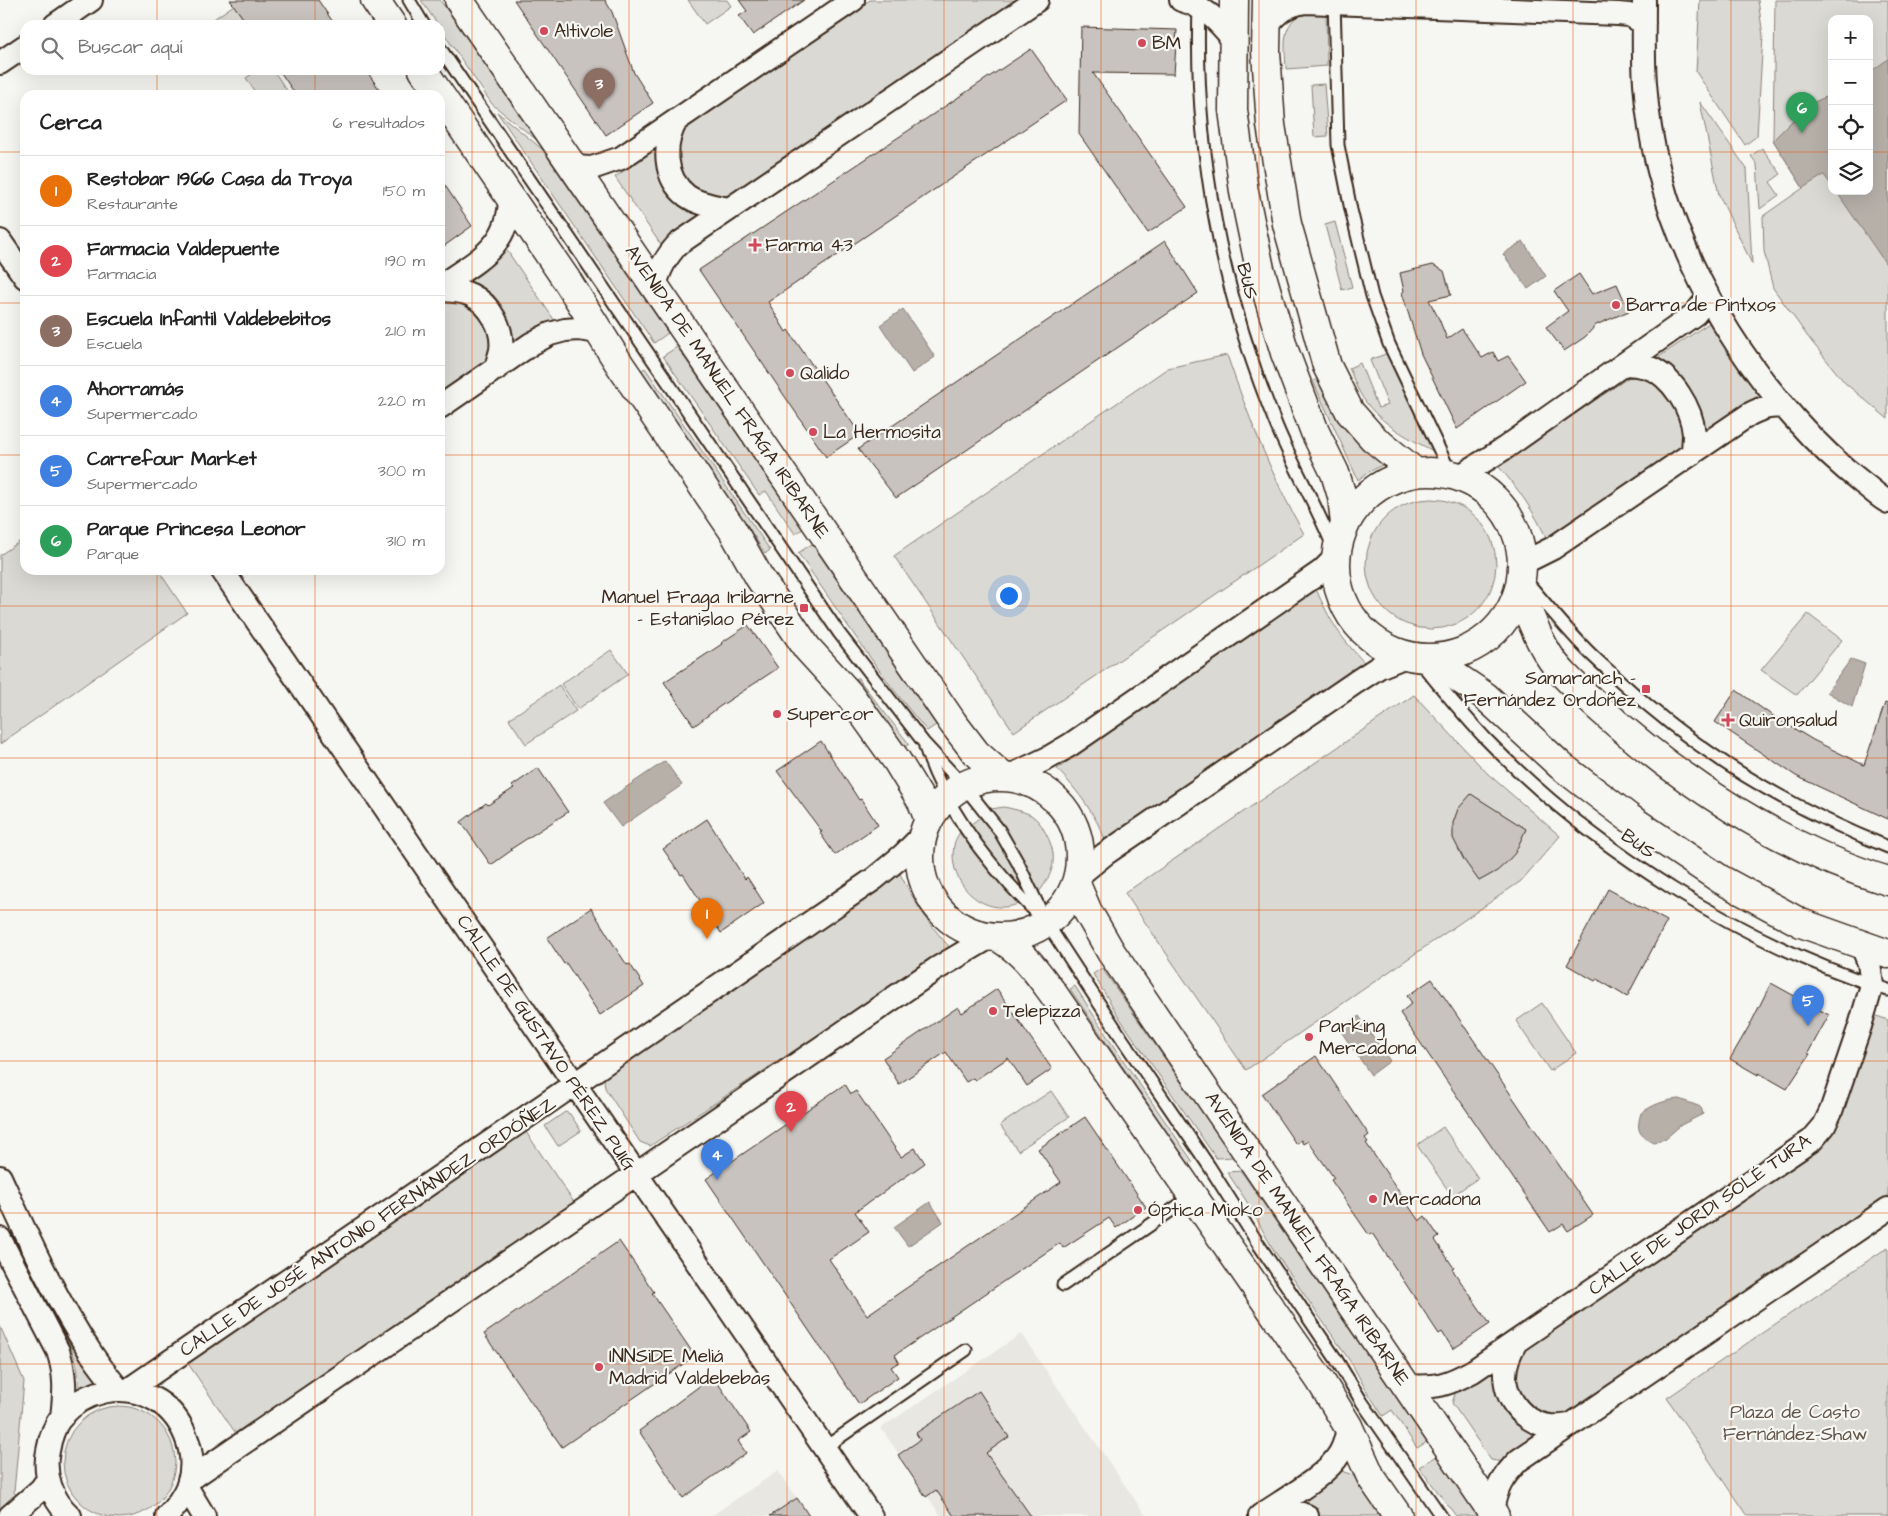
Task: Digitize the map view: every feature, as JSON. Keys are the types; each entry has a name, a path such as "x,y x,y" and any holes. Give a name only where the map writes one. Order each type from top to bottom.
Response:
{"street":[{"path":"62,20 91,0"},
{"path":"375,0 389,20"},
{"name":"AVENIDA DE MANUEL FRAGA IRIBARNE","path":"459,0 954,723 976,753 1005,777"},
{"path":"572,167 592,168 621,158 853,0"},
{"path":"655,287 658,271 678,244 1037,0"},
{"path":"1234,0 1232,81 1236,139 1244,192 1260,269 1285,353 1315,432 1335,472 1342,496 1345,524"},
{"path":"1644,0 1645,85 1654,147 1678,230 1707,295 1737,344 1784,407 1835,462 1888,502"},
{"path":"1415,472 1373,438 1350,412 1327,366 1287,224 1271,125 1266,13 1278,12 1304,2 1334,1 1554,6 1630,15 1644,23"},
{"path":"1193,2 1212,16 1233,38"},
{"path":"0,63 20,49"},
{"path":"426,75 437,90"},
{"path":"445,102 510,197 624,372 732,530 759,577 807,648 849,694 922,802 926,828 920,862 922,874 932,900 939,910 960,927 973,933 994,937 1016,948 1052,992 1320,1380 1348,1426 1371,1477 1398,1516"},
{"path":"676,121 670,130 666,148 671,175 679,188 687,196 705,205 728,209"},
{"path":"445,282 488,252 499,240 508,220 510,197"},
{"path":"0,241 20,271"},
{"path":"445,290 459,291 472,295 485,305 492,315 500,331 501,349 496,369"},
{"path":"1456,475 1505,448 1695,314 1704,303 1707,295"},
{"path":"445,404 531,344 550,334 578,329 599,332"},
{"path":"1624,364 1648,367 1673,387 1690,416 1694,433 1693,453"},
{"path":"1077,880 1106,854 1379,668 1418,658 1454,655 1477,645 1496,630 1511,610 1521,575 1553,548 1763,407 1772,405 1784,407"},
{"path":"1882,875 1804,848 1720,801 1633,738 1564,675 1548,654 1531,622 1521,575 1521,544 1506,510 1478,485 1456,475 1415,472 1396,477 1373,489 1360,502 1345,524 1336,556 1336,578 1339,595 1346,609 1361,630 1382,646 1418,658 1485,696 1561,766 1628,817 1720,879 1801,922 1888,954"},
{"path":"1005,777 1028,768 1070,745 1322,571 1336,556"},
{"name":"CALLE DE GUSTAVO PÉREZ PUIG","path":"225,575 871,1516"},
{"path":"188,1484 936,969 994,937 1023,934 1046,922 1064,906 1077,880 1080,847 1073,823 1067,811 1050,794 1022,780 1005,777 990,778 955,792 926,828"},
{"name":"CALLE DE JOSÉ ANTONIO FERNÁNDEZ ORDÓÑEZ","path":"124,1390 874,879 903,855 926,828"},
{"name":"AVENIDA DE MANUEL FRAGA IRIBARNE","path":"1077,880 1088,912 1111,952 1256,1161 1494,1513"},
{"name":"CALLE DE JORDI SOLÉ TURA","path":"1407,1386 1428,1388 1452,1382 1473,1371 1812,1140 1824,1126 1831,1111 1860,1026 1880,987 1862,946"},
{"path":"0,1177 43,1268 72,1322 94,1358 124,1390"},
{"path":"1494,1513 1496,1490 1500,1481 1519,1460 1888,1209"},
{"path":"0,1239 58,1351 64,1369 65,1394 62,1417"},
{"path":"1516,1342 1507,1360 1505,1375 1507,1388 1513,1403 1519,1412 1536,1423 1551,1427 1570,1425"},
{"path":"70,1516 58,1503 48,1479 46,1460 51,1437 62,1417 78,1402 97,1393 124,1390 152,1397 172,1412 185,1432 191,1456 188,1484 177,1505 167,1516"},
{"path":"1263,1514 1333,1463 1344,1445 1348,1426"},
{"path":"10,1516 41,1490 48,1479"},
{"path":"188,1484 204,1516"},
{"path":"1263,1514 1291,1510 1307,1516"}],"lane":[{"path":"409,0 421,20"},
{"path":"1334,1 1338,145 1351,210 1372,296 1389,344 1456,475"},
{"name":"BUS","path":"1193,2 1202,134 1209,189 1226,273 1249,351 1278,428 1322,520 1336,556"},
{"path":"445,55 839,633 924,743 955,792 988,861 1046,922"},
{"path":"1521,575 1583,646 1644,703 1710,755 1777,795 1846,830 1888,847"},
{"name":"BUS","path":"1418,658 1486,739 1557,805 1634,864 1712,912 1790,952 1880,987"},
{"path":"924,743 935,774 1004,838 1046,922 1123,1040 1214,1173 1259,1245 1336,1359 1362,1402 1441,1516"},
{"path":"1063,1285 1185,1201 1195,1199"},
{"path":"824,1448 966,1350"}],"shaded area":[{"path":"1888,59 1888,267 1839,195 1873,195 1873,70"},
{"path":"1828,96 1828,180 1824,175 1803,188 1773,140 1808,105"},
{"path":"1523,241 1546,276 1528,289 1503,254"},
{"path":"903,309 935,357 912,373 880,325"},
{"path":"1851,659 1865,664 1852,707 1827,692"},
{"path":"665,761 682,785 621,827 603,803"},
{"path":"1359,1016 1390,1061 1371,1075 1340,1030"},
{"path":"1679,1099 1701,1107 1703,1114 1681,1125 1666,1138 1654,1143 1645,1137 1639,1128 1641,1113 1659,1103"},
{"path":"930,1202 943,1222 908,1246 894,1227"},
{"path":"1021,1334 1146,1516 941,1516 881,1428"},
{"path":"778,1471 809,1516 711,1516"}],"green space":[{"path":"421,0 440,0 538,141 492,104 445,35 445,20 435,20"},
{"path":"688,0 727,0 731,6 705,24"},
{"path":"870,0 1028,0 661,245 615,177"},
{"path":"1700,0 1758,0 1763,36 1757,136 1745,145 1696,72"},
{"path":"1775,0 1888,0 1888,419 1845,383 1808,337 1773,288 1764,251 1763,216 1803,188 1773,140"},
{"path":"234,5 244,20 212,20"},
{"path":"1305,11 1326,11 1327,66 1286,69 1285,43 1288,29 1291,22"},
{"path":"250,75 276,75 287,90 254,90 246,78"},
{"path":"1324,84 1328,136 1314,137 1311,85"},
{"path":"1700,102 1747,169 1752,264 1719,195"},
{"path":"497,112 542,149 668,333 654,343"},
{"path":"1762,148 1781,174 1770,182 1779,195 1760,209 1757,164 1751,156"},
{"path":"1335,222 1352,287 1342,290 1325,225"},
{"path":"506,249 555,321 445,398 445,291"},
{"path":"1709,323 1759,395 1547,539 1526,501 1498,466"},
{"path":"677,347 803,529 795,534 766,491 759,495 663,356"},
{"path":"1388,353 1419,423 1435,452 1393,428 1383,420 1367,403 1357,387 1349,368 1360,363 1378,408 1388,405 1370,360"},
{"path":"1227,355 1261,446 1281,491 1304,534 1014,732 894,556 1168,368"},
{"path":"645,368 770,550 765,554 641,371"},
{"path":"1319,378 1331,404 1345,426 1382,465 1358,480 1313,381"},
{"path":"1431,499 1456,504 1477,518 1491,539 1496,564 1491,589 1477,610 1456,624 1431,629 1406,624 1385,610 1371,589 1366,564 1371,539 1385,518 1406,504"},
{"path":"20,541 20,575 161,575 187,613 0,744 0,555"},
{"path":"812,544 936,725 927,731 876,666 798,553"},
{"path":"1316,589 1337,629 1366,664 1106,842 1097,821 1085,803 1057,769"},
{"path":"1808,614 1842,640 1797,695 1761,670"},
{"path":"611,650 628,674 578,709 561,684"},
{"path":"857,677 909,744 904,748"},
{"path":"559,685 576,711 526,744 509,719"},
{"path":"1414,695 1488,774 1560,836 1521,881 1246,1070 1125,893"},
{"path":"1004,807 1031,815 1040,824 1049,839 1053,854 1052,869 1039,892 1008,832 991,809"},
{"path":"982,816 1002,844 1028,895 997,861 970,825"},
{"path":"960,832 1018,904 1005,907 992,906 970,894 956,872 953,859 955,840"},
{"path":"899,872 922,912 951,949 937,956 650,1146 640,1142 605,1088 604,1080 608,1073 889,882"},
{"path":"1102,968 1233,1157 1216,1158 1121,1020 1093,974"},
{"path":"1075,986 1112,1044 1193,1162 1188,1163 1070,989"},
{"path":"1542,1003 1576,1053 1550,1071 1516,1021"},
{"path":"1871,1014 1888,1020 1888,1200 1503,1462 1491,1460 1452,1403 1456,1391 1816,1144"},
{"path":"1051,1091 1069,1117 1018,1151 1000,1125"},
{"path":"565,1112 570,1114 581,1131 558,1146 545,1126"},
{"path":"1443,1127 1478,1178 1452,1196 1417,1145"},
{"path":"526,1132 575,1204 237,1435 187,1362"},
{"path":"1241,1171 1427,1442 1417,1448 1392,1410 1383,1416 1352,1364 1273,1249 1247,1202 1227,1172"},
{"name":"Plaza de Casto Fernández-Shaw","path":"1888,1247 1888,1516 1747,1516 1667,1398"},
{"path":"0,1326 24,1381 14,1492 31,1516 0,1516"},
{"path":"69,1333 99,1382 79,1389 76,1361 65,1336"},
{"path":"119,1406 140,1411 150,1416 165,1431 175,1462 173,1473 165,1493 150,1508 124,1517 114,1517 98,1513 80,1501 68,1483 63,1462 68,1441 80,1423 98,1411"},
{"path":"1437,1456 1478,1516 1456,1516 1419,1467"},
{"path":"1341,1471 1353,1475 1380,1516 1270,1516 1334,1472"}],"building":[{"path":"230,0 318,0 332,20 244,20"},
{"path":"514,0 605,0 612,12 634,73 653,103 606,135"},
{"path":"739,0 804,0 753,35 739,16 747,11"},
{"path":"1081,27 1177,30 1174,74 1093,73 1187,207 1148,233 1079,134"},
{"path":"1031,49 1067,100 768,302 786,332 788,330 860,434 826,457 699,270"},
{"path":"282,75 369,75 380,90 293,90"},
{"path":"445,186 472,226 445,245"},
{"path":"1165,241 1198,293 896,498 858,449"},
{"path":"1433,265 1444,271 1451,295 1429,300 1447,339 1462,329 1482,358 1493,352 1498,361 1508,356 1526,381 1457,429 1421,354 1402,293 1404,291 1400,273"},
{"path":"1579,274 1592,294 1617,284 1629,311 1596,325 1585,337 1564,351 1546,327 1568,311 1554,291"},
{"path":"748,625 778,668 694,726 664,682"},
{"path":"1736,690 1770,714 1813,740 1864,765 1885,703 1888,704 1888,819 1796,776 1715,722"},
{"path":"821,741 859,800 861,799 878,825 835,855 820,833 822,832 777,771"},
{"path":"538,768 568,812 511,849 491,865 461,822 486,803 488,805 514,788 512,786"},
{"path":"1471,794 1526,829 1515,853 1507,862 1497,871 1479,881 1464,860 1453,838 1453,823 1458,809"},
{"path":"707,819 745,879 747,877 764,903 721,933 683,874 681,875 663,849"},
{"path":"1608,889 1667,921 1627,997 1597,979 1595,981 1567,965"},
{"path":"591,908 627,965 630,964 644,986 600,1015 547,938"},
{"path":"1432,979 1593,1215 1568,1231 1563,1224 1550,1232 1400,1013 1412,1003 1407,996"},
{"path":"1771,983 1829,1015 1808,1053 1810,1054 1787,1089 1730,1059"},
{"path":"997,989 1052,1069 1027,1086 1008,1058 975,1080 973,1078 966,1082 946,1052 899,1084 883,1058 958,1007 962,1013"},
{"path":"1316,1056 1369,1135 1365,1138 1368,1142 1366,1143 1419,1221 1425,1216 1439,1237 1435,1240 1454,1268 1452,1269 1490,1324 1453,1349 1442,1332 1439,1334 1372,1233 1369,1235 1331,1180 1334,1178 1308,1141 1303,1144 1301,1140 1296,1144 1262,1094"},
{"path":"845,1084 851,1094 856,1091 901,1157 915,1148 925,1163 855,1212 869,1232 829,1259 867,1315 1061,1182 1038,1149 1085,1117 1146,1207 1116,1228 1109,1218 1063,1248 1060,1243 895,1355 899,1362 891,1367 898,1377 859,1404 706,1179"},
{"name":"INNSiDE Meliá Madrid Valdebebas","path":"619,1241 695,1356 562,1447 484,1334"},
{"path":"713,1376 751,1432 738,1441 746,1453 683,1498 639,1431"},
{"path":"979,1391 1009,1437 986,1453 1031,1516 954,1516 936,1490 926,1497 898,1455 920,1440 916,1433"},
{"path":"797,1498 809,1516 770,1516"}],"place":[{"name":"Altivole","path":"544,31"},
{"name":"BM","path":"1142,43"},
{"name":"Escuela Infantil Valdebebitos","path":"599,109"},
{"name":"Parque Princesa Leonor","path":"1802,133"},
{"name":"Farma 43","path":"755,245"},
{"name":"Barra de Pintxos","path":"1616,305"},
{"name":"Qalido","path":"790,373"},
{"name":"La Hermosita","path":"813,432"},
{"name":"Manuel Fraga Iribarne - Estanislao Pérez","path":"804,608"},
{"name":"Samaranch - Fernández Ordoñez","path":"1646,689"},
{"name":"Supercor","path":"777,714"},
{"name":"Quironsalud","path":"1728,720"},
{"name":"Restobar 1966 Casa da Troya","path":"707,939"},
{"name":"Telepizza","path":"993,1011"},
{"name":"Carrefour Market","path":"1808,1026"},
{"name":"Parking Mercadona","path":"1309,1037"},
{"name":"Farmacia Valdepuente","path":"791,1132"},
{"name":"Ahorramás","path":"717,1180"},
{"name":"Mercadona","path":"1373,1199"},
{"name":"Óptica Mioko","path":"1138,1210"},
{"name":"INNSiDE Meliá Madrid Valdebebas","path":"599,1367"}]}
